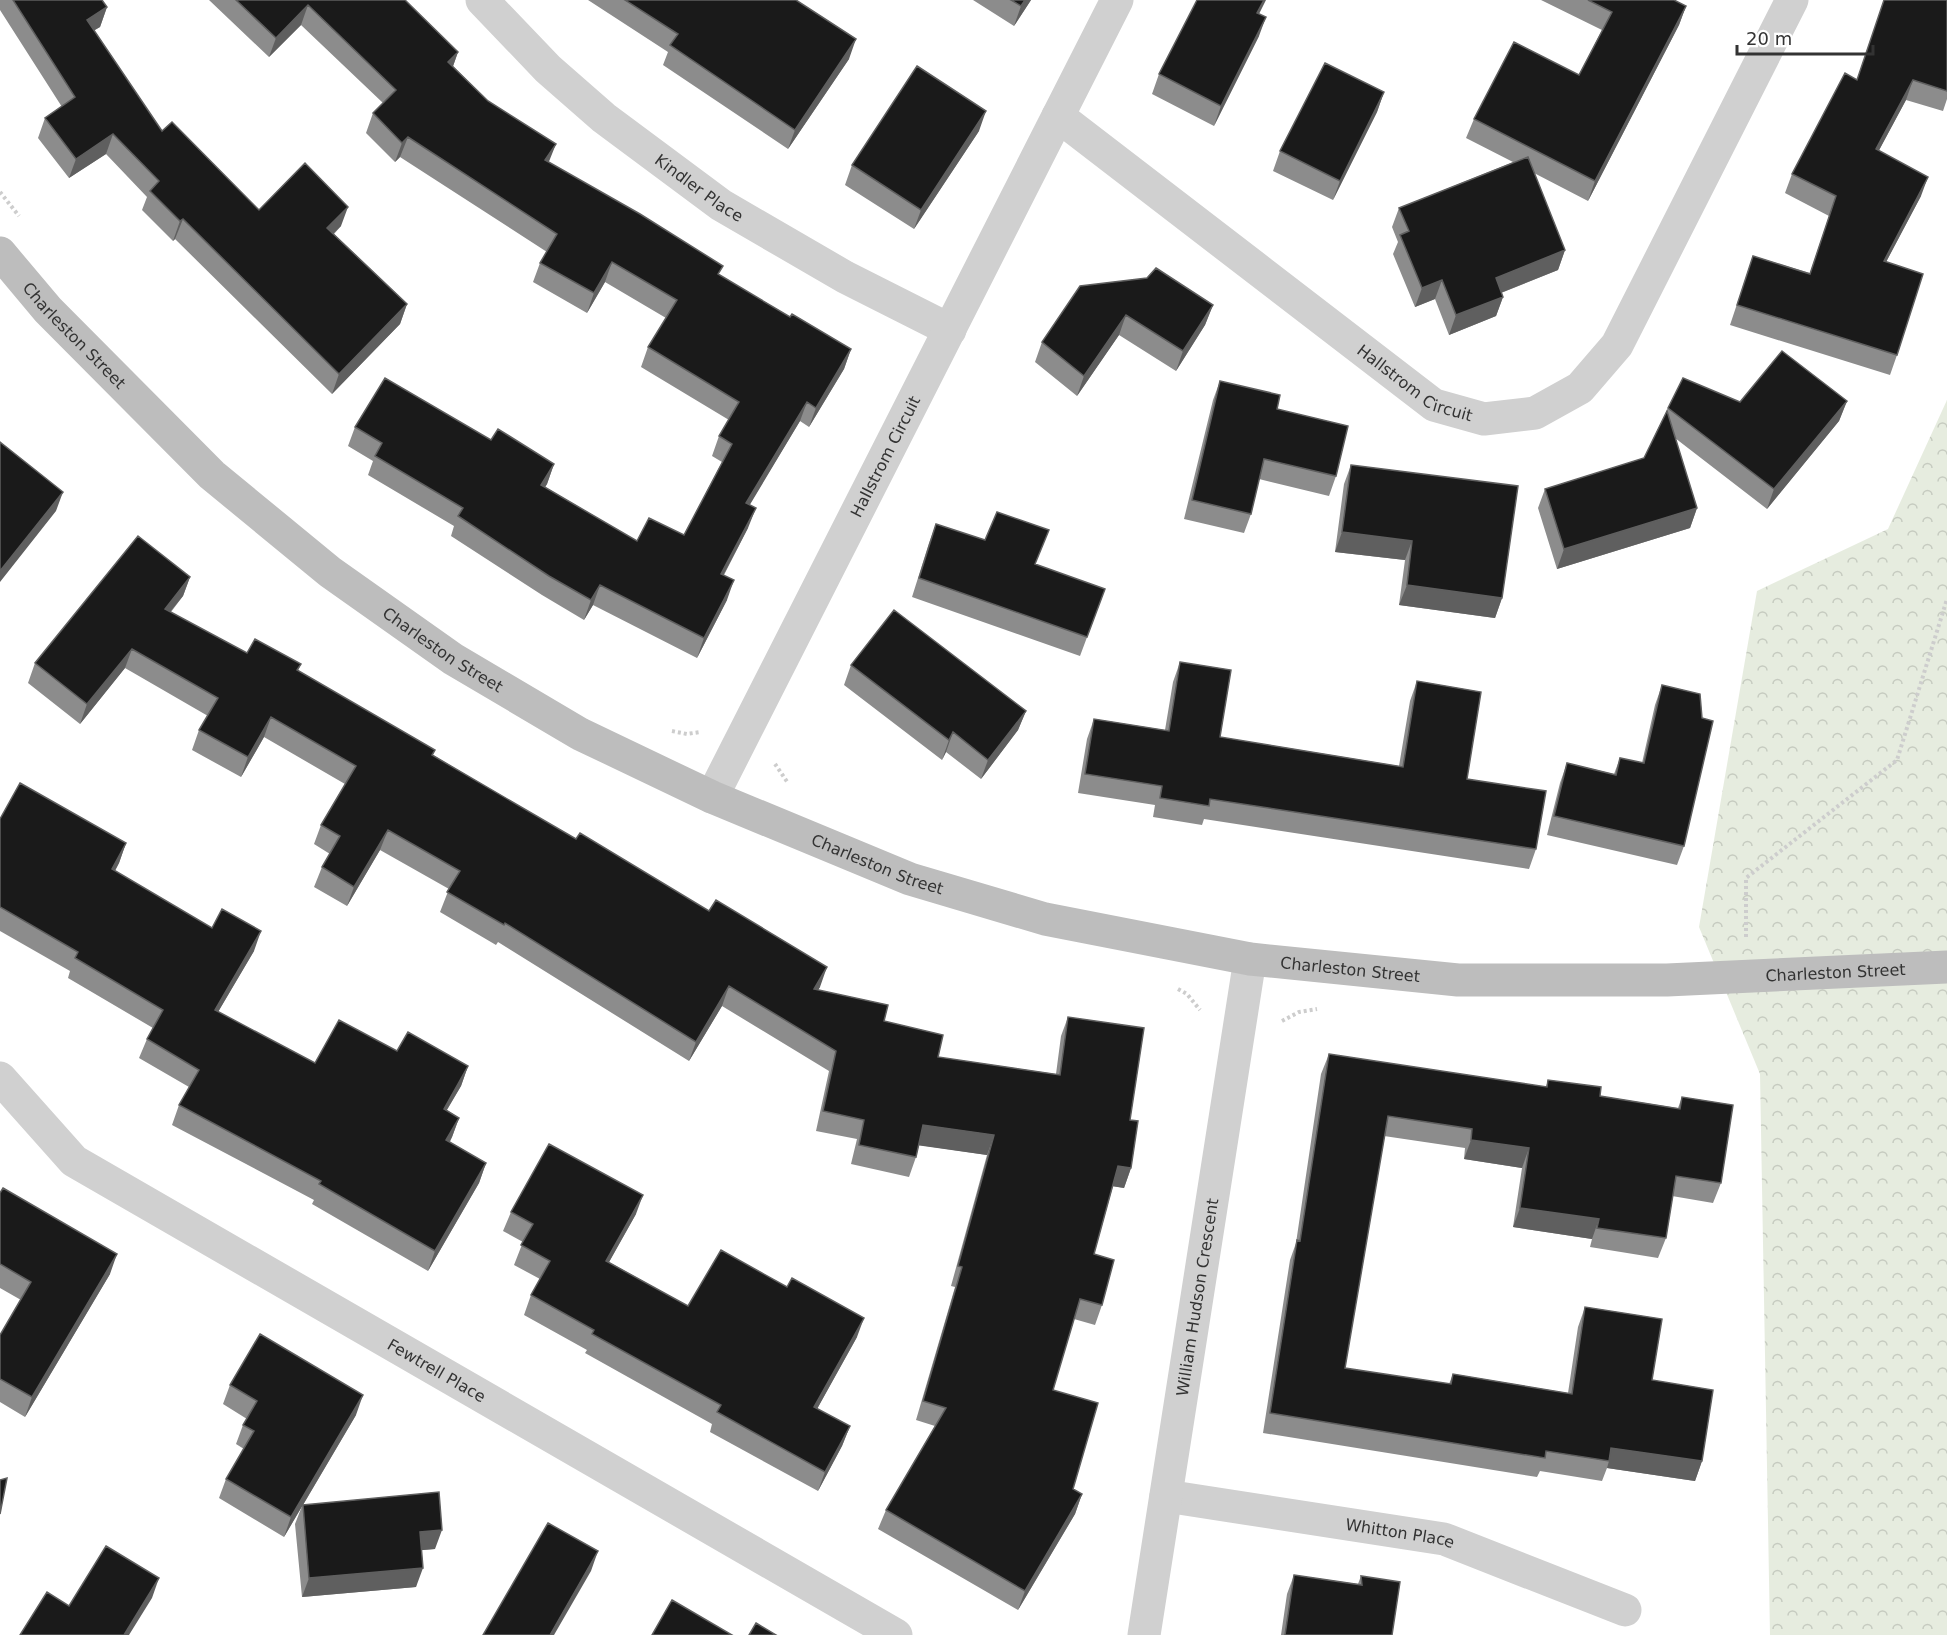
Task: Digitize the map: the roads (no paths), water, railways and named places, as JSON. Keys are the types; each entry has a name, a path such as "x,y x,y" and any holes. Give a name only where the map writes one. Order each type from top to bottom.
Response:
{"street":[{"name":"Kindler Place","path":"482,0 548,69 604,118 721,205 845,277 950,330"},
{"name":"Hallstrom Circuit","path":"712,797 1117,0"},
{"name":"Hallstrom Circuit","path":"1058,116 1434,405 1484,419 1535,413 1581,388 1617,345 1792,0"},
{"name":"Charleston Street","path":"0,253 48,310 212,475 330,572 463,664 580,734 712,797 910,879 1045,919 1250,959 1458,980 1667,980 1933,968"},
{"name":"William Hudson Crescent","path":"1144,1635 1250,959"},
{"name":"Fewtrell Place","path":"0,1078 74,1161 896,1635"},
{"name":"Whitton Place","path":"1166,1496 1444,1539 1625,1610"}]}
